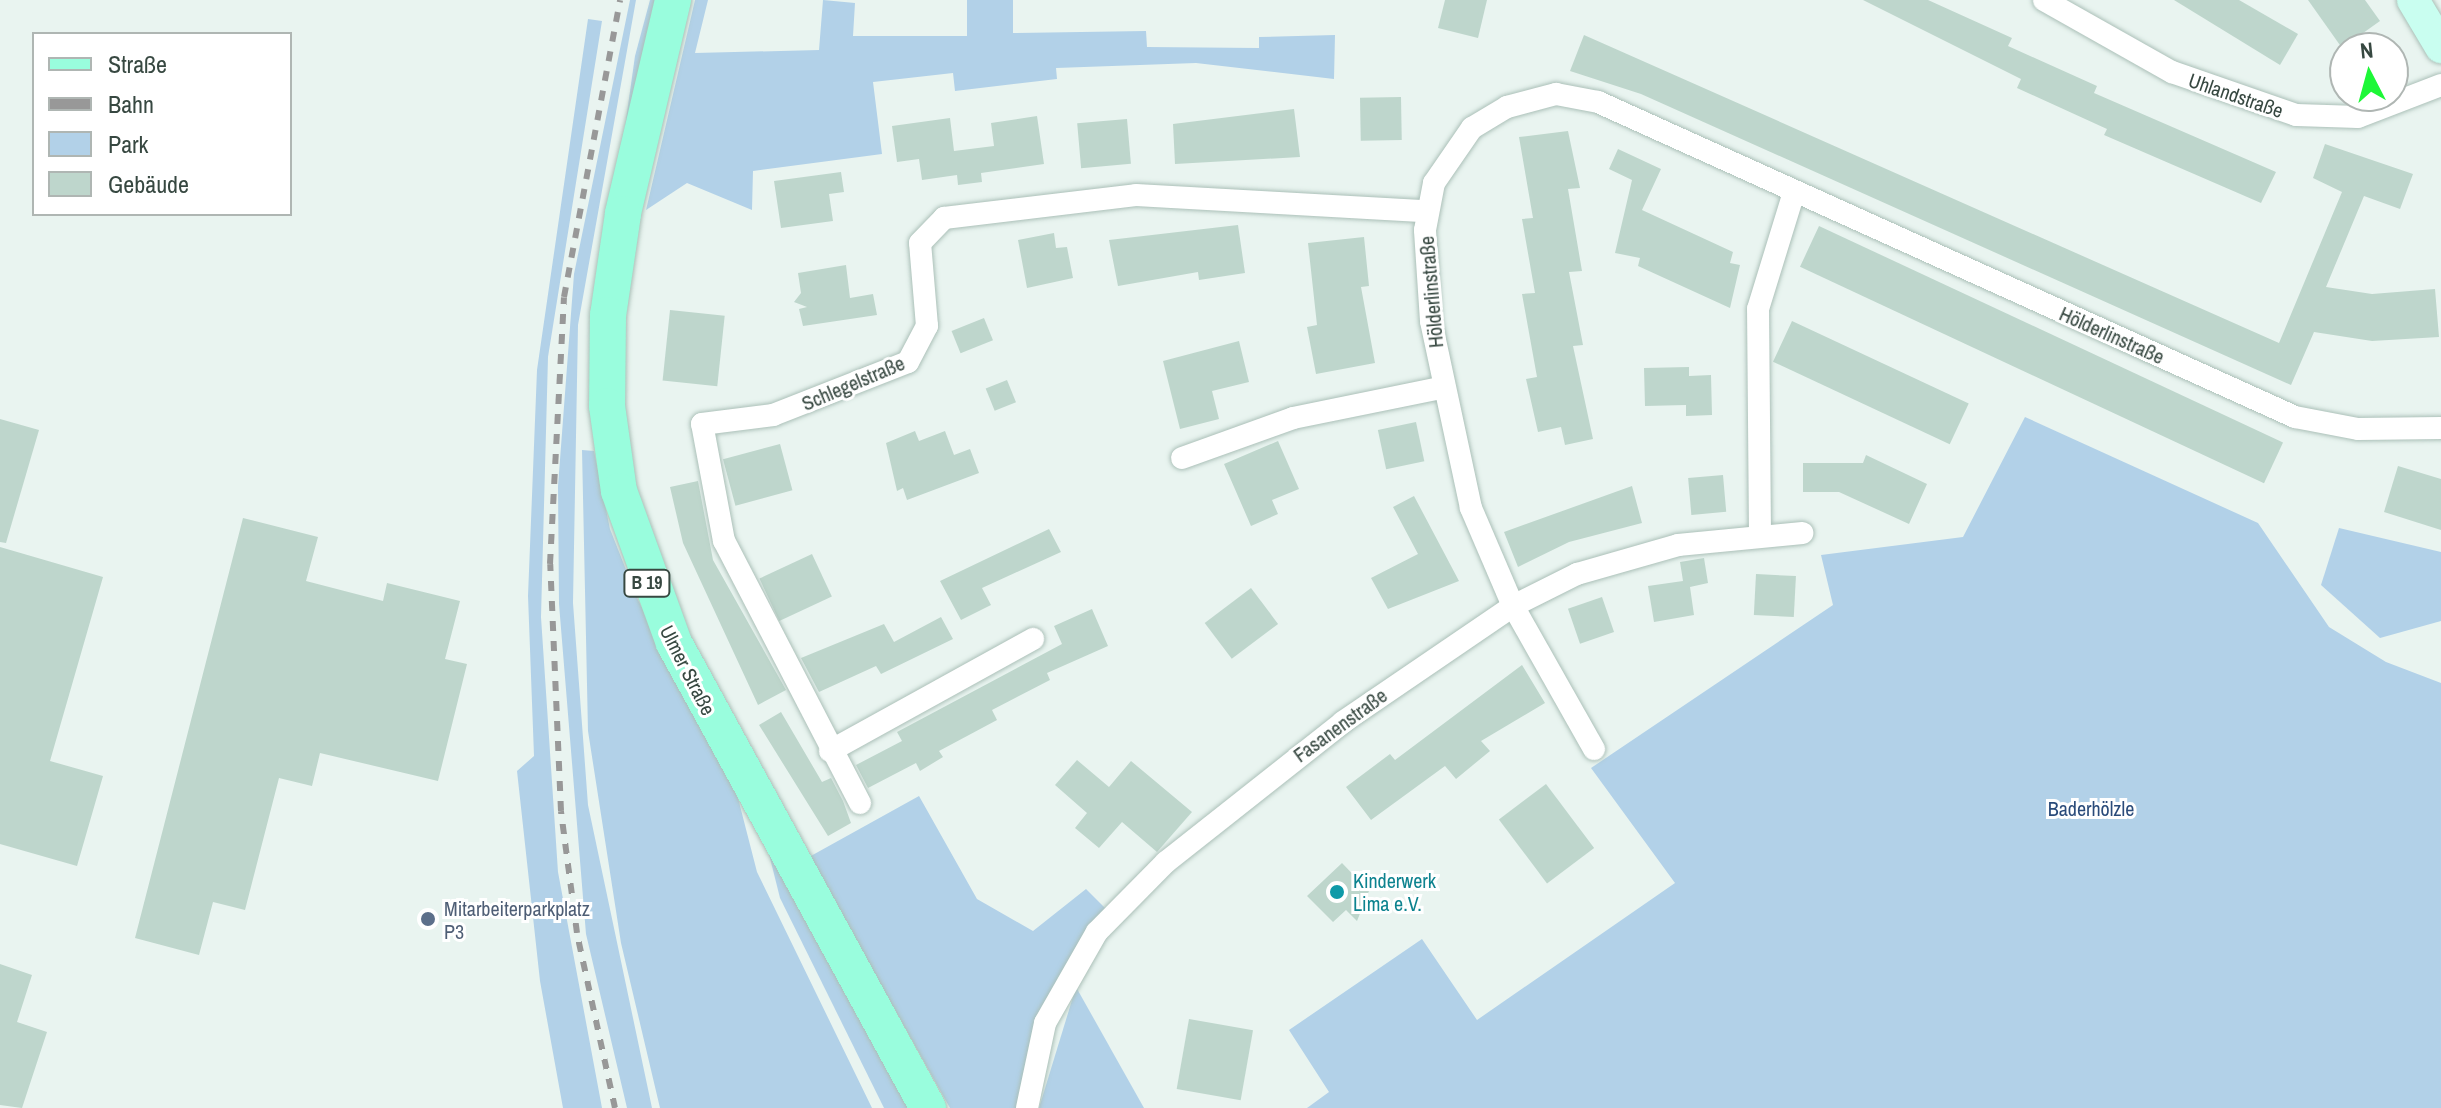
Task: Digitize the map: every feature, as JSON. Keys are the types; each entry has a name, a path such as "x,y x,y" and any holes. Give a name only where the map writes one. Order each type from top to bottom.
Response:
{"main road":[{"name":"Ulmer Straße","path":"673,0 608,315 606,392 619,491 642,569 685,666 928,1108"},
{"path":"2413,0 2441,47"}],"street":[{"name":"Uhlandstraße","path":"2044,0 2172,72 2296,115 2358,117 2441,85"},
{"name":"Hölderlinstraße","path":"1594,749 1513,606 1471,508 1441,388 1426,211 1440,171 1472,128 1507,107 1556,94 1598,102 2295,417 2358,429 2441,428"},
{"path":"1760,535 1755,340 1763,286 1794,192"},
{"name":"Schlegelstraße","path":"860,803 830,751 724,541 702,424 773,415 908,362 927,326 920,243 944,218 1136,195 1426,211"},
{"path":"1182,458 1293,418 1441,388"},
{"name":"Fasanenstraße","path":"1027,1108 1036,1052 1058,993 1097,932 1142,884 1343,722 1513,606 1608,562 1760,535 1802,533"},
{"path":"830,751 1033,639"}],"green space":[{"path":"630,0 636,0 578,325 573,603 588,805 652,1108 627,1108 586,934 559,604 558,486 574,274"},
{"path":"650,0 656,0 624,134 635,56"},
{"path":"695,0 708,0 695,53 819,50 823,0 855,3 853,36 967,36 967,0 1013,0 1013,33 1146,31 1147,47 1259,48 1259,37 1335,35 1334,79 1196,63 1056,68 1057,79 955,91 953,73 873,82 882,154 753,171 752,210 687,183 646,210"},
{"path":"588,19 602,21 548,357 541,617 558,872 602,1108 563,1108 540,981 517,771 534,756 528,596 537,370"},
{"name":"Baderhölzle","path":"2025,417 2258,523 2329,627 2386,662 2441,683 2441,1108 1307,1108 1329,1092 1289,1030 1422,939 1477,1020 1675,883 1591,768 1833,605 1821,555 1963,537"},
{"path":"582,450 594,451 610,529 638,600 738,798 757,872 872,1108 660,1108 621,943 588,731"},
{"path":"2339,528 2441,552 2441,621 2380,638 2321,585"},
{"path":"919,796 977,899 1033,931 1086,889 1108,911 1072,958 1021,1108 950,1108 809,857"},
{"path":"769,854 909,1108 884,1108 780,898"},
{"path":"1076,987 1144,1108 1039,1108"}],"building":[{"path":"1445,0 1487,0 1478,38 1438,28"},
{"path":"1863,0 1928,0 2012,38 2008,46 2097,86 2094,93 2276,172 2261,203 2104,135 2107,129 2017,88 2021,79"},
{"path":"2174,0 2239,0 2298,34 2280,65"},
{"path":"2308,0 2365,0 2380,21 2365,32 2331,32"},
{"path":"1584,35 2279,343 2342,192 2313,178 2325,144 2413,174 2400,209 2364,196 2326,287 2372,294 2435,289 2439,337 2372,341 2314,332 2291,385 1641,94 1570,71"},
{"path":"1401,97 1402,140 1361,141 1360,98"},
{"path":"1294,109 1300,157 1175,164 1173,124"},
{"path":"1037,116 1044,164 981,173 982,182 958,185 957,175 922,180 919,159 897,162 892,126 950,118 954,151 994,146 991,123"},
{"path":"1127,119 1131,164 1081,168 1077,123"},
{"path":"1568,131 1580,188 1568,189 1582,271 1569,272 1583,345 1573,346 1593,439 1565,445 1561,427 1538,432 1526,379 1537,377 1522,294 1535,293 1522,219 1533,218 1519,137"},
{"path":"1618,149 1661,169 1642,210 1733,252 1730,263 1740,265 1730,308 1638,266 1640,258 1615,253 1632,180 1609,169"},
{"path":"841,172 844,192 829,194 833,221 781,228 774,181"},
{"path":"1238,225 1245,273 1199,280 1198,272 1118,286 1109,240"},
{"path":"1819,226 2283,442 2264,483 1800,267"},
{"path":"1054,233 1056,248 1067,247 1073,278 1027,288 1018,240"},
{"path":"1364,237 1369,286 1361,287 1375,363 1316,374 1307,327 1317,325 1308,243"},
{"path":"846,265 850,298 873,294 877,315 803,326 799,309 807,307 794,302 801,293 798,273"},
{"path":"670,310 725,316 717,386 663,381"},
{"path":"984,318 993,340 961,353 952,331"},
{"path":"1792,321 1969,403 1950,444 1773,362"},
{"path":"1239,341 1249,382 1212,391 1219,419 1180,429 1163,361"},
{"path":"1689,367 1689,376 1711,375 1712,415 1686,416 1686,405 1645,406 1644,368"},
{"path":"1007,380 1016,402 995,411 986,389"},
{"path":"0,419 39,430 6,543 0,542"},
{"path":"1416,422 1424,461 1386,469 1378,430"},
{"path":"915,431 919,441 945,431 954,455 970,449 979,473 907,500 903,488 897,491 886,443"},
{"path":"1278,441 1299,489 1272,500 1278,514 1251,526 1224,464"},
{"path":"780,444 792,490 735,506 723,459"},
{"path":"1866,455 1927,484 1909,524 1839,492 1803,492 1803,463 1863,463"},
{"path":"2398,466 2441,479 2441,530 2384,512"},
{"path":"1723,475 1726,512 1691,515 1688,478"},
{"path":"698,481 713,560 786,690 758,705 683,543 670,487"},
{"path":"1632,486 1642,523 1569,542 1518,567 1504,532"},
{"path":"1414,496 1459,581 1388,609 1371,578 1418,554 1393,507"},
{"path":"243,518 318,537 306,581 383,601 387,583 460,601 445,659 467,664 438,781 320,753 312,786 279,778 245,910 213,902 199,955 135,938"},
{"path":"1049,529 1061,552 982,588 991,605 961,620 940,581"},
{"path":"0,547 103,577 50,761 103,776 77,866 0,844"},
{"path":"812,554 832,597 779,621 759,579"},
{"path":"1704,558 1708,583 1690,587 1694,615 1654,622 1648,586 1683,581 1680,562"},
{"path":"1756,574 1796,576 1794,617 1754,615"},
{"path":"1251,588 1278,624 1232,659 1205,623"},
{"path":"1602,597 1614,632 1580,644 1568,609"},
{"path":"1092,609 1108,646 1047,673 1050,680 992,710 997,720 939,751 943,757 920,771 916,763 868,788 856,765 902,741 897,732 1062,644 1054,626"},
{"path":"941,617 953,639 881,674 876,666 819,692 801,658 884,624 894,642"},
{"path":"1522,665 1545,703 1481,741 1490,751 1456,779 1445,766 1371,820 1346,787 1390,754 1395,760"},
{"path":"781,712 822,782 831,778 843,801 851,823 828,836 759,725"},
{"path":"1077,760 1109,787 1131,761 1192,812 1157,852 1122,822 1099,848 1075,828 1087,813 1055,785"},
{"path":"1546,784 1594,848 1547,883 1499,820"},
{"name":"Kinderwerk Lima e.V.","path":"1342,863 1369,891 1357,921 1346,910 1333,922 1307,896"},
{"path":"0,964 32,975 17,1022 47,1032 22,1108 0,1105"},
{"path":"1189,1019 1253,1030 1241,1100 1177,1089"}],"railway":[{"path":"615,1108 577,933 561,811 550,564 564,297 620,0"}],"place":[{"name":"Kinderwerk Lima e.V.","path":"1337,892"},
{"name":"Mitarbeiterparkplatz P3","path":"428,919"}]}
